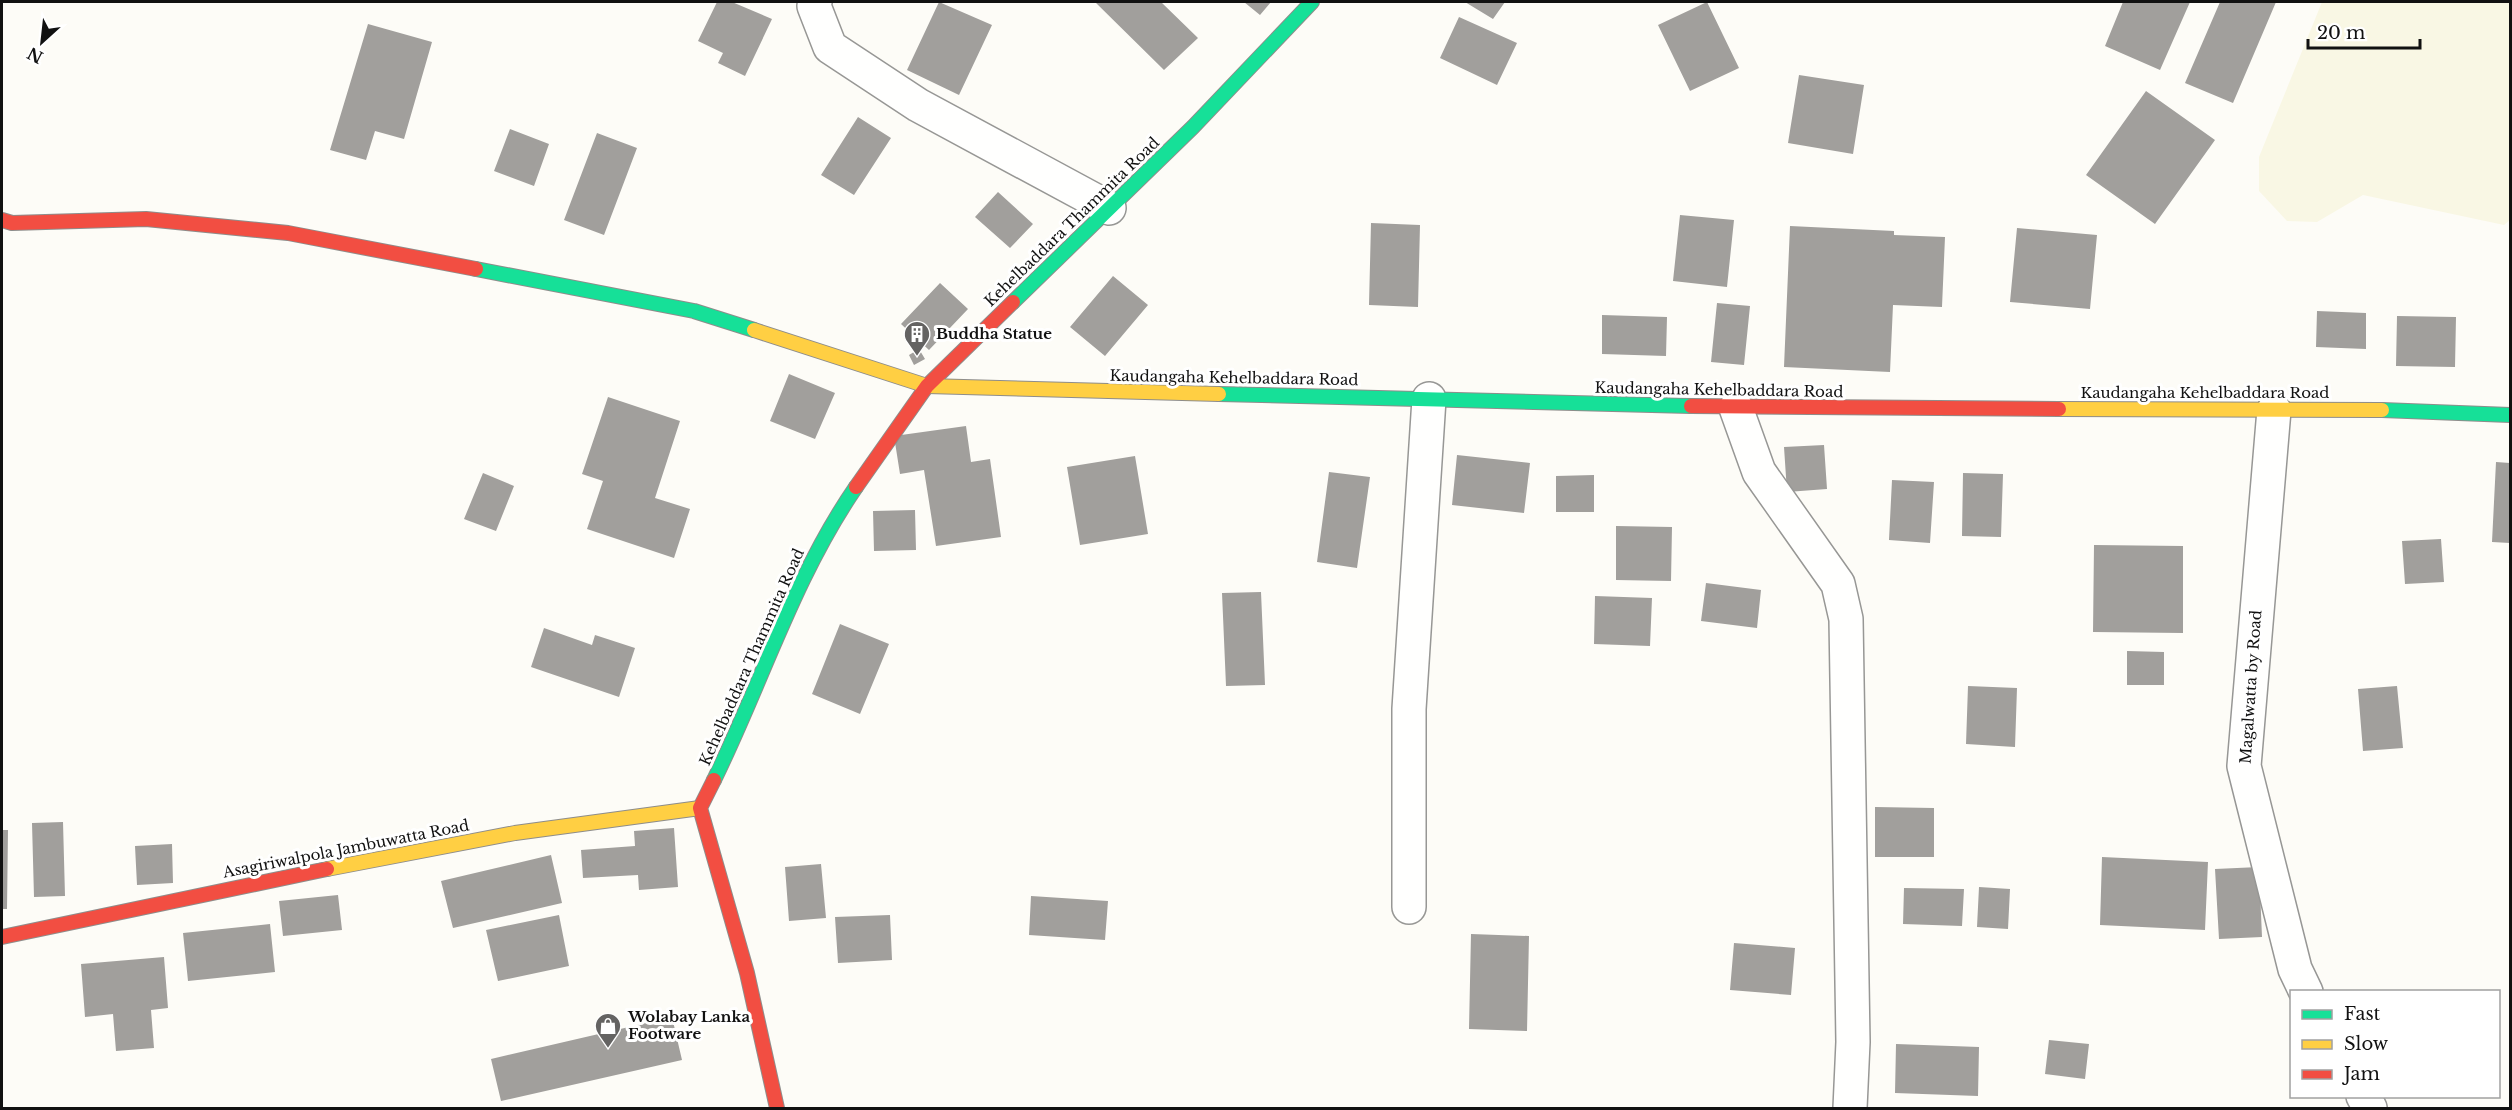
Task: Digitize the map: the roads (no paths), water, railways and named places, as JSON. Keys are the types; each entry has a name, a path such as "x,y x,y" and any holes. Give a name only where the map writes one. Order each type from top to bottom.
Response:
{"street":[{"path":"814,2 830,47 918,105 1109,208"},
{"name":"Kehelbaddara Thammita Road","path":"700,808 732,743 771,648 831,524 927,386 1193,127 1312,2"},
{"name":"Kaudangaha Kehelbaddara Road","path":"2,220 12,223 146,219 288,233 694,311 927,386 1736,408 2414,410 2511,415"},
{"path":"1408,907 1409,709 1430,399"},
{"path":"1736,408 1759,472 1838,585 1846,620 1852,1042 1850,1108"},
{"name":"Magalwatta by Road","path":"2274,410 2244,766 2295,969 2306,990"},
{"path":"700,808 747,973 777,1108"},
{"name":"Asagiriwalpola Jambuwatta Road","path":"2,937 55,924 514,833 700,808"}],"place":[{"name":"Buddha Statue","path":"917,357"},
{"name":"Wolabay Lanka Footware","path":"608,1049"}]}
